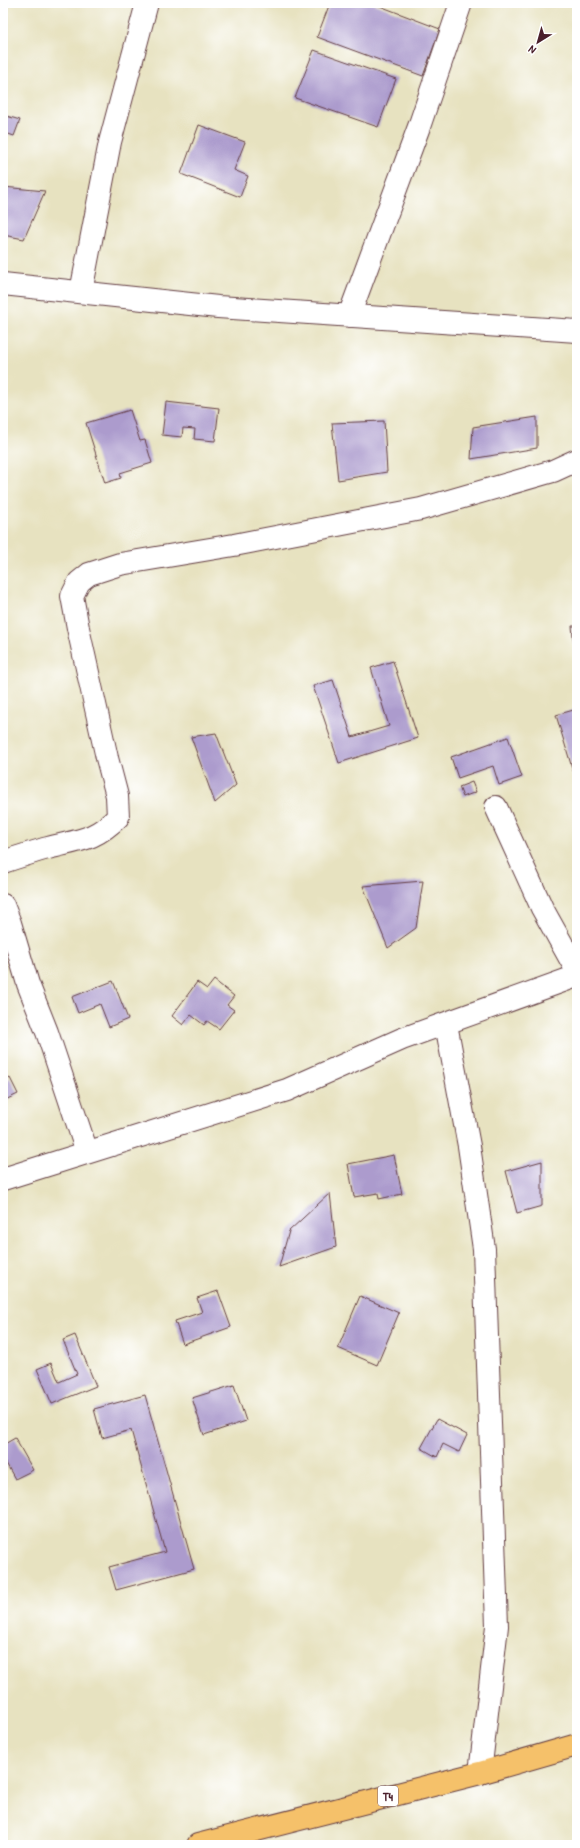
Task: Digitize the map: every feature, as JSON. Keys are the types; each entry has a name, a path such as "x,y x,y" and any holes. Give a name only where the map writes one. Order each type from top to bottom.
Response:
{"highway":[{"name":"T4","path":"198,1845 480,1773 577,1745"}],"street":[{"path":"81,292 110,142 147,3"},
{"path":"349,316 420,124 461,3"},
{"path":"3,284 218,307 577,331"},
{"path":"3,862 48,848 86,840 109,827 118,817 117,796 107,758 72,596 79,582 89,574 120,564 234,545 421,508 553,471 577,460"},
{"path":"496,807 542,908 577,971"},
{"path":"3,905 10,923 28,984 47,1032 87,1152"},
{"path":"3,1179 287,1090 402,1039 577,976"},
{"path":"446,1024 469,1146 484,1249 497,1626 480,1773"}],"building":[{"path":"70,3 84,3 84,4 74,5"},
{"path":"330,3 372,3 440,29 423,76 317,37"},
{"path":"314,50 396,79 378,127 295,98"},
{"path":"3,115 20,120 14,136 3,132"},
{"path":"199,125 245,142 234,170 248,176 240,197 181,174"},
{"path":"3,187 45,191 24,239 3,235"},
{"path":"166,402 219,408 215,441 194,439 195,429 183,428 182,437 162,435"},
{"path":"130,410 140,441 145,440 152,463 120,473 121,478 105,483 86,423"},
{"path":"537,417 537,448 471,459 473,427"},
{"path":"384,421 387,472 338,480 332,423"},
{"path":"572,626 577,626 577,666 576,666"},
{"path":"393,661 418,738 339,763 313,686 333,680 352,737 389,726 371,668"},
{"path":"577,709 577,770 573,771 556,715"},
{"path":"216,733 236,785 215,803 191,737"},
{"path":"508,737 522,777 499,785 493,766 458,778 451,757"},
{"path":"472,782 476,792 463,797 459,787"},
{"path":"423,881 416,928 388,948 363,886"},
{"path":"214,980 234,996 227,1005 234,1010 219,1029 207,1021 204,1025 191,1015 183,1025 172,1016 197,982 207,989"},
{"path":"113,981 128,1019 109,1027 100,1004 78,1013 72,997"},
{"path":"10,1078 18,1094 3,1101 3,1082"},
{"path":"394,1155 402,1194 379,1199 378,1193 354,1197 348,1164"},
{"path":"542,1161 542,1206 517,1213 506,1171"},
{"path":"330,1193 336,1247 279,1267 289,1231"},
{"path":"218,1291 231,1327 183,1344 175,1321 202,1312 197,1298"},
{"path":"360,1296 399,1313 377,1365 338,1348"},
{"path":"75,1335 96,1386 52,1404 37,1369 51,1363 59,1382 77,1374 63,1340"},
{"path":"234,1385 246,1421 204,1435 192,1398"},
{"path":"145,1395 194,1569 116,1590 109,1567 165,1552 131,1430 102,1438 94,1409"},
{"path":"437,1419 467,1435 459,1452 443,1444 437,1457 421,1448"},
{"path":"15,1438 33,1470 15,1479 6,1463 3,1464 3,1445"}]}
